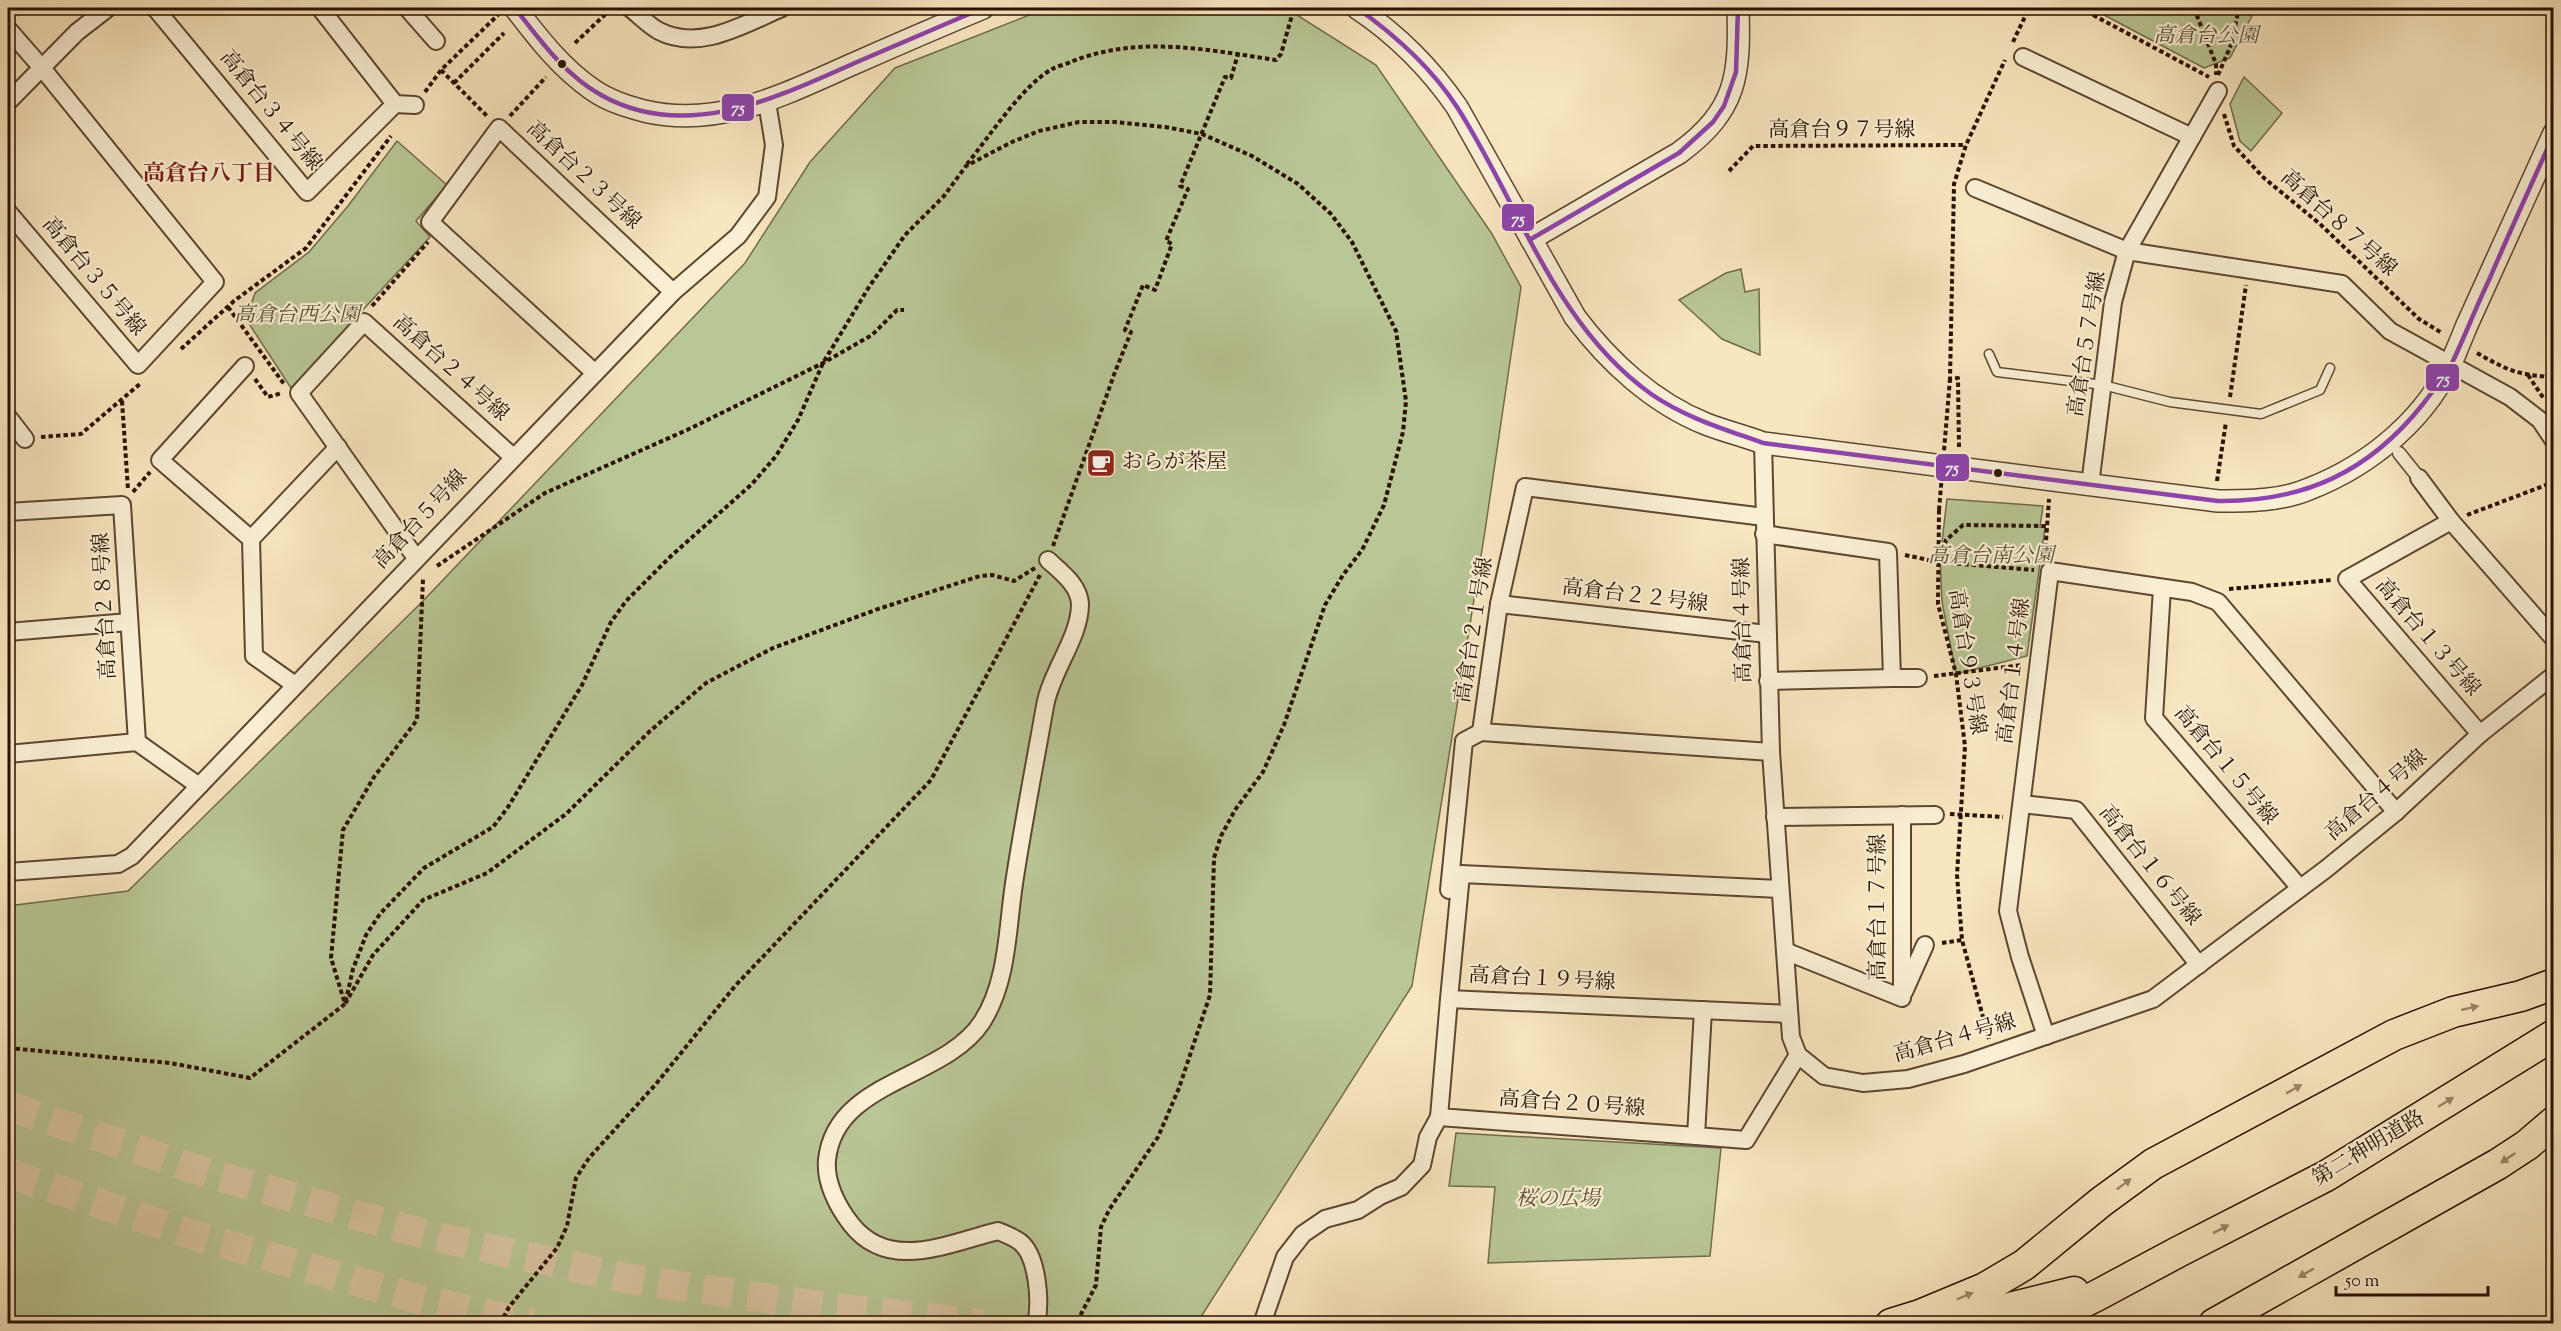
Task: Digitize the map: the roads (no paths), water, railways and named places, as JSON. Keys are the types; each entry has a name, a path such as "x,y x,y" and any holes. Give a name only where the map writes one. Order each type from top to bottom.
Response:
{"highway":[{"path":"1891,1323 1920,1315 1985,1288 2024,1265 2109,1196 2153,1164 2394,1035 2453,1012 2521,996 2553,984"},
{"name":"第二神明道路","path":"2039,1323 2096,1296 2326,1176 2553,1035"},
{"path":"2214,1323 2229,1317 2498,1164 2527,1145 2553,1122"},
{"name":"第二神明道路","path":"1946,1323 2067,1294 2122,1276 2178,1252"}],"street":[{"path":"8,102 77,32 108,8"},
{"name":"高倉台３４号線","path":"155,8 307,192 395,104"},
{"path":"320,8 395,104 415,105"},
{"path":"407,8 436,40"},
{"path":"515,8 557,60 593,91 620,105 656,114 692,117 729,113 767,102 983,8"},
{"path":"630,8 658,31 686,40 724,33 782,8"},
{"path":"1357,8 1381,23 1444,88 1575,317 1620,368 1652,394 1704,423 1763,443 2218,501 2261,500 2308,490 2349,471 2384,447 2403,429 2429,398 2456,351 2553,133"},
{"path":"1531,239 1679,153 1698,139 1722,113 1734,85 1740,51 1738,8"},
{"name":"高倉台３５号線","path":"8,29 215,282 138,365 8,212"},
{"path":"2023,57 2192,137"},
{"name":"高倉台５７号線","path":"2090,484 2113,302 2127,251 2192,137 2217,86"},
{"name":"高倉台５号線","path":"8,872 118,864 132,856 673,292 738,236 767,197 774,145 767,102"},
{"name":"高倉台２３号線","path":"595,373 430,222 499,128 673,292"},
{"path":"1975,188 2127,251 2342,284 2390,331 2456,351 2540,420 2553,441"},
{"name":"高倉台２４号線","path":"416,558 299,393 364,322 513,457"},
{"path":"245,366 160,460 251,539"},
{"path":"8,417 25,439"},
{"name":"高倉台４号線","path":"1763,443 1771,752 1791,1037 1798,1055 1824,1076 1863,1083 1908,1079 1993,1054 2153,999 2396,812 2480,734 2553,675"},
{"path":"295,685 254,656 251,539 338,447"},
{"path":"2399,453 2451,521 2553,639"},
{"name":"高倉台２１号線","path":"1764,517 1525,486 1499,604 1481,732 1771,752"},
{"name":"高倉台２８号線","path":"8,512 122,505 137,742"},
{"name":"高倉台１３号線","path":"2451,521 2347,579 2480,734"},
{"path":"1764,534 1888,552 1892,678"},
{"path":"1036,1323 1039,1312 1037,1282 1031,1261 1021,1242 999,1231 924,1252 896,1250 870,1244 843,1215 826,1172 828,1151 836,1126 873,1094 928,1065 966,1041 981,1022 996,994 1004,960 1007,924 1024,818 1046,702 1051,681 1077,624 1080,602 1072,583 1048,560"},
{"name":"高倉台１４号線","path":"2046,1036 2020,957 2008,911 2050,571 2192,592 2218,602 2396,812"},
{"name":"高倉台１５号線","path":"2162,588 2154,718 2300,888"},
{"name":"高倉台２２号線","path":"1499,604 1767,634"},
{"path":"8,632 129,622"},
{"path":"1768,681 1918,678"},
{"path":"1457,913 1447,913 1464,741 1481,732"},
{"path":"8,753 137,742 199,786"},
{"name":"高倉台１６号線","path":"2021,811 2076,810 2199,965"},
{"name":"高倉台１７号線","path":"1902,815 1902,998"},
{"name":"高倉台１７号線","path":"1775,817 1935,815"},
{"name":"高倉台１９号線","path":"1780,889 1461,874 1449,999 1789,1014"},
{"name":"高倉台１７号線","path":"1902,998 1925,945"},
{"name":"高倉台１７号線","path":"1785,951 1902,998"},
{"path":"1262,1323 1286,1257 1303,1234 1325,1219 1358,1210 1380,1196 1401,1187 1422,1165 1428,1137 1439,1118 1449,999"},
{"path":"1696,1136 1703,1010"},
{"name":"高倉台２０号線","path":"1439,1118 1746,1140 1798,1055"}],"lane":[{"path":"1989,354 1997,372 2103,385 2170,402 2261,414 2320,390 2330,368"}],"tunnel":[{"path":"8,1106 207,1173 432,1236 631,1279 835,1308 983,1324"},
{"path":"8,1173 193,1235 418,1299 532,1324"}],"place":[{"name":"おらが茶屋","path":"1101,463"}],"district":[{"name":"高倉台八丁目","path":"209,175"}],"park label":[{"name":"高倉台公園","path":"2206,37"},
{"name":"高倉台西公園","path":"297,316"},
{"name":"高倉台南公園","path":"1991,557"},
{"name":"桜の広場","path":"1558,1200"}]}
